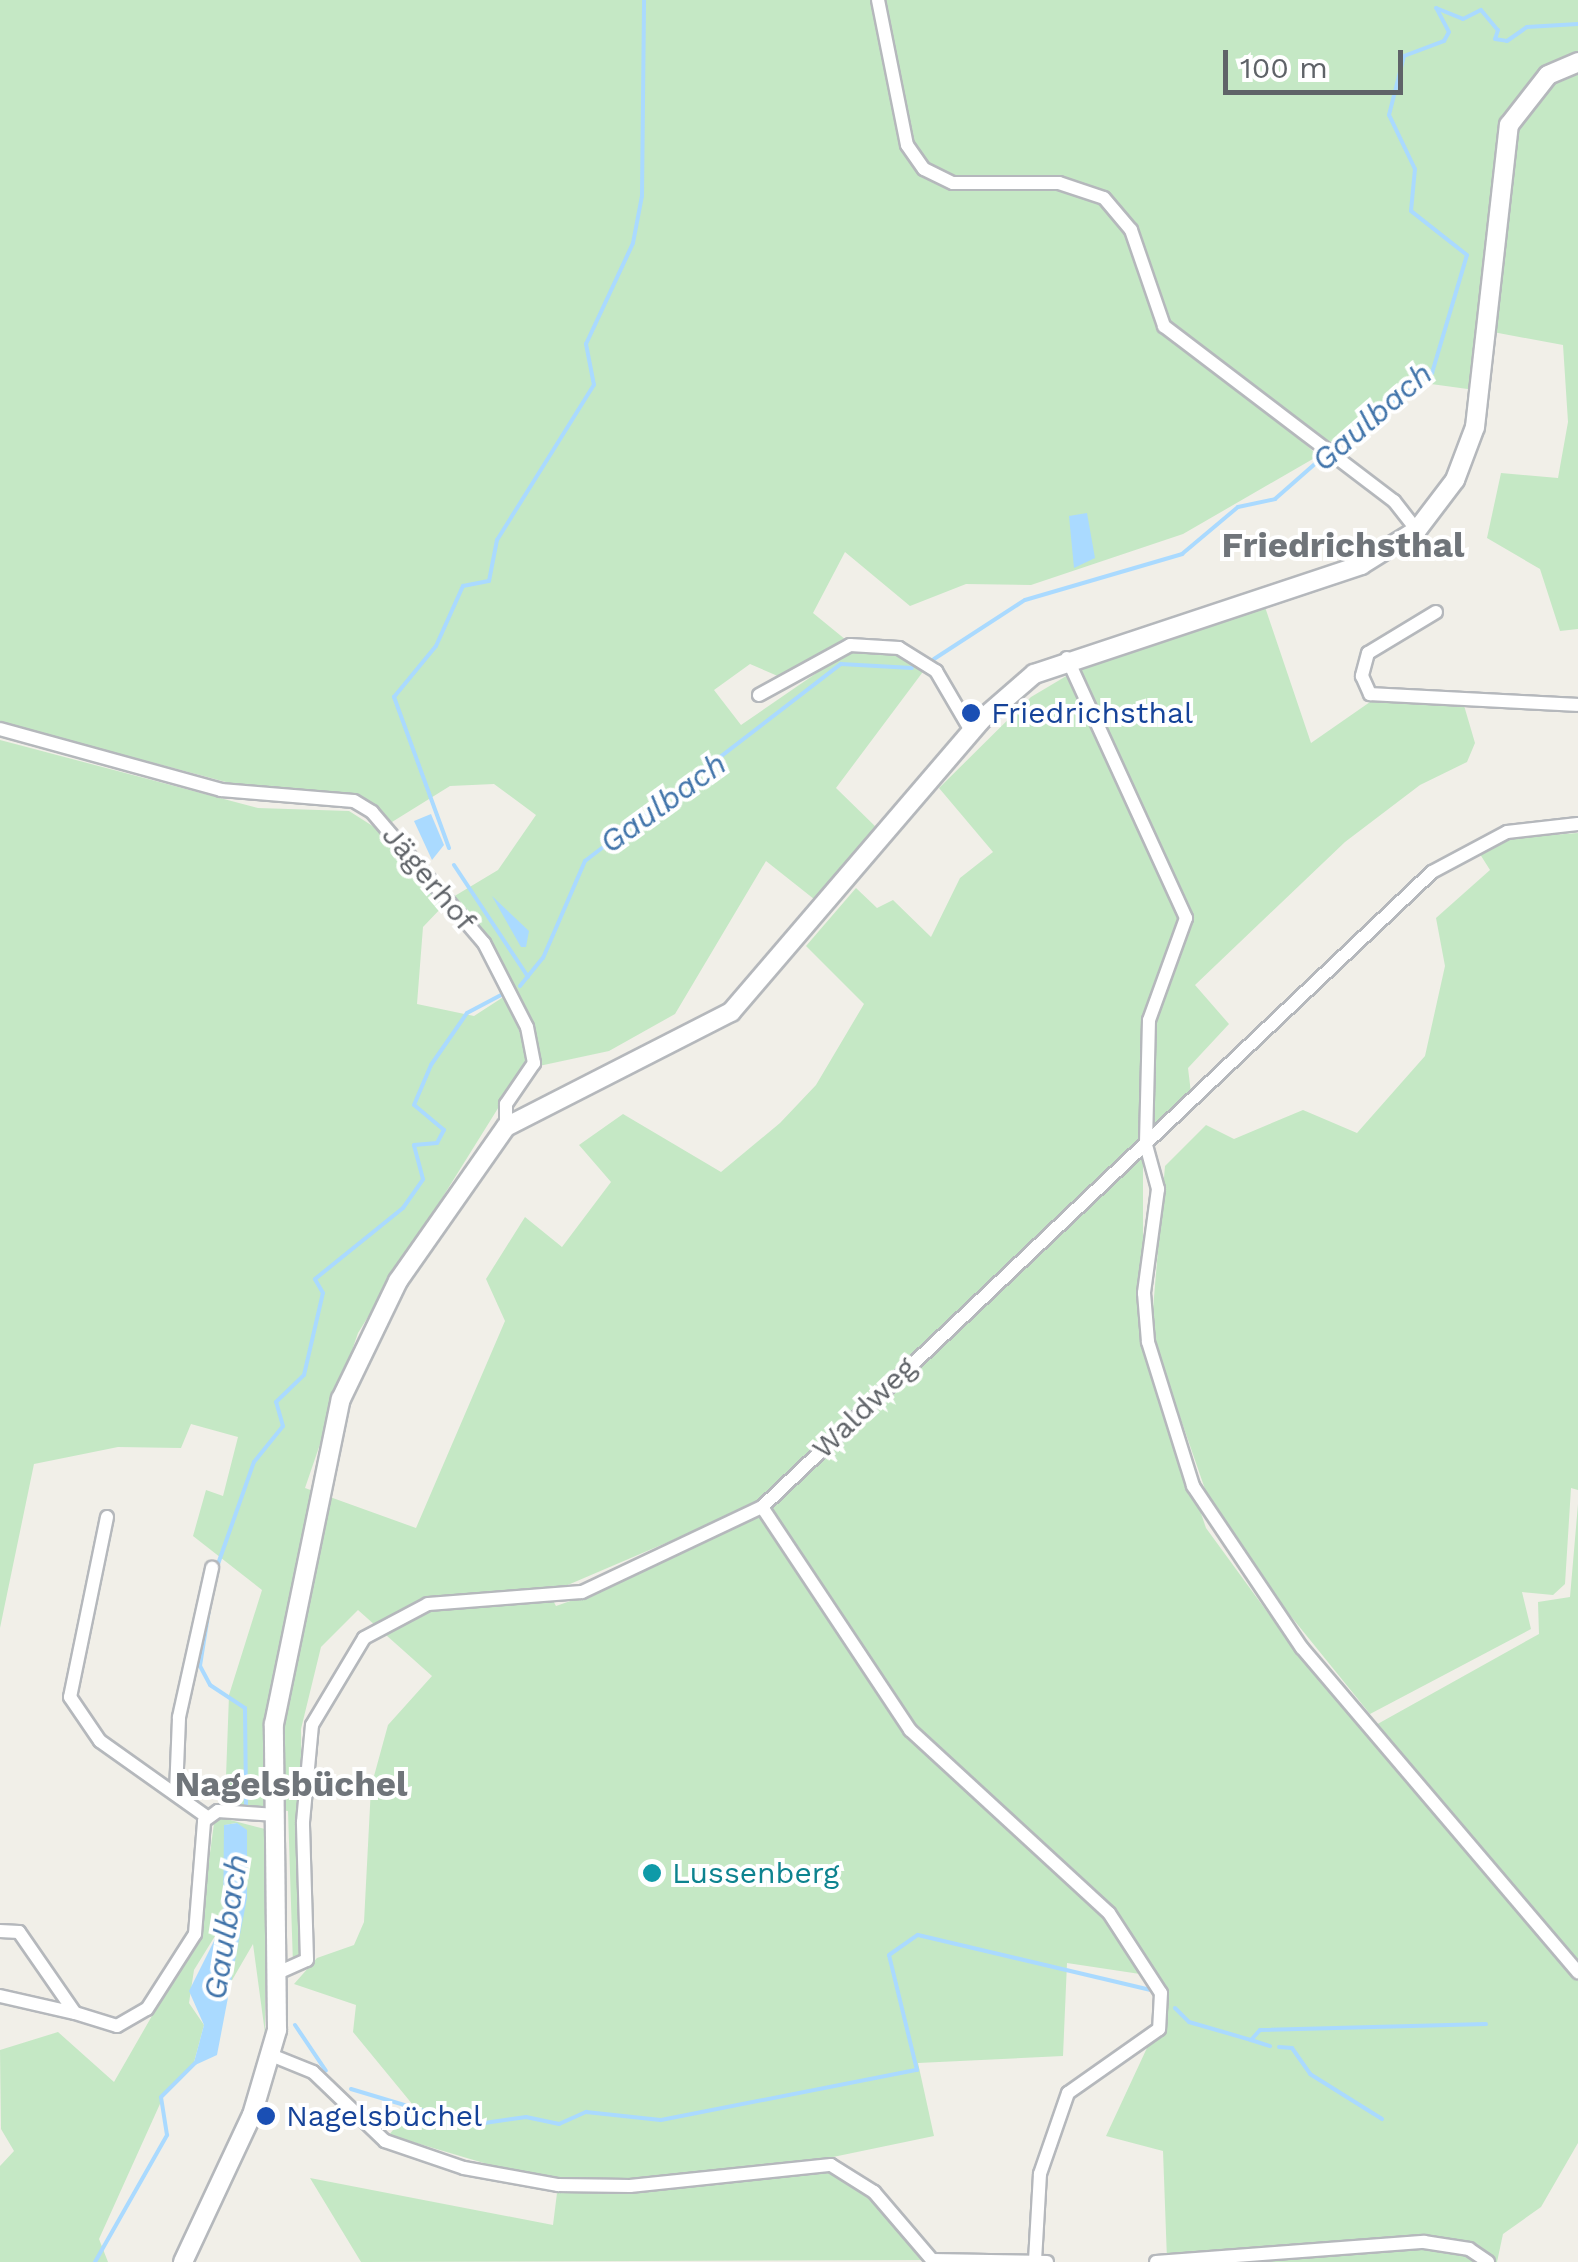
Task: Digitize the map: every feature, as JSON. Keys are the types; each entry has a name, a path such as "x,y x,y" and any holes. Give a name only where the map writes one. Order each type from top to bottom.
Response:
{"main road":[{"path":"183,2262 271,2055 282,1972 276,1706 352,1366 433,1226 506,1127 732,1012 971,731 1066,656 1361,565 1417,530 1456,480 1475,426 1509,126 1548,75 1578,62"}],"street":[{"path":"878,0 907,145 924,169 953,183 1058,183 1104,198 1131,230 1164,326 1324,454 1394,501 1417,530"},
{"path":"1436,612 1368,653 1362,676 1370,694 1578,705"},
{"path":"759,695 850,644 898,648 936,671 971,731"},
{"path":"1066,656 1186,918 1149,1020 1146,1145 1158,1189 1148,1342 1218,1535 1356,1713 1578,1972"},
{"name":"Jägerhof","path":"0,730 221,790 354,802 372,812 484,943 527,1027 534,1063 506,1104 506,1127"},
{"name":"Waldweg","path":"282,1972 307,1960 303,1822 312,1725 364,1638 428,1604 582,1592 762,1506 1432,872 1507,832 1578,824"},
{"path":"271,2055 313,2072 385,2141 464,2168 558,2185 702,2180 831,2165 874,2192 932,2260 1039,2261 1040,2174 1068,2094 1160,2029 1166,2008 1110,1913 989,1808 910,1730 762,1506"},
{"path":"107,1517 70,1697 100,1741 208,1816 276,1815"},
{"path":"176,1792 179,1717 212,1568"},
{"path":"0,1996 117,2026 148,2009 195,1934 208,1816"},
{"path":"0,1931 19,1932 75,2013"},
{"path":"1156,2262 1424,2242 1470,2249 1488,2262"}],"green space":[{"path":"0,0 1578,0 1578,629 1560,631 1540,569 1487,538 1501,473 1558,478 1568,422 1563,345 1493,332 1475,390 1409,381 1327,448 1210,355 1318,456 1183,534 1031,585 966,584 910,606 845,552 813,613 846,640 787,680 750,664 714,690 741,725 850,650 889,651 925,669 836,788 879,830 819,903 766,861 675,1014 609,1051 539,1066 506,968 453,897 498,870 536,815 494,784 450,786 392,822 376,811 267,793 0,722"},
{"path":"1265,607 1311,743 1370,702 1440,700 1463,702 1475,743 1467,762 1420,785 1345,842 1195,985 1229,1024 1188,1068 1191,1093 1150,1133 1153,1022 1192,914 1078,670"},
{"path":"1068,675 1181,912 1145,1019 1142,1142 757,1504 549,1593 556,1606 582,1597 761,1513 909,1734 1087,1892 1140,1974 1067,1963 1063,2056 918,2063 934,2136 809,2162 852,2172 932,2260 361,2262 310,2178 553,2225 558,2185 389,2135 413,2105 353,2032 356,2005 294,1984 317,1958 354,1945 364,1922 371,1787 388,1725 432,1676 358,1610 321,1647 301,1729 304,1953 293,1965 288,1811 225,1804 229,1695 262,1590 193,1536 206,1490 223,1496 238,1437 191,1424 181,1448 118,1447 34,1464 0,1628 0,740 258,808 349,811 379,830 444,905 423,927 417,1004 474,1016 508,994 528,1060 358,1333 305,1488 416,1528 505,1321 486,1279 525,1217 562,1247 611,1182 579,1145 623,1114 721,1172 780,1123 816,1085 864,1004 806,946 856,888 877,908 893,900 931,937 960,878 993,852 939,788 1031,697"},
{"path":"1578,833 1578,1490 1571,1488 1565,1584 1553,1595 1522,1592 1531,1629 1370,1714 1246,1561 1206,1492 1151,1333 1165,1166 1206,1125 1234,1139 1303,1110 1357,1133 1425,1056 1445,966 1436,918 1490,870 1478,851 1509,838"},
{"path":"1143,1156 1143,1341 1206,1528 1298,1654 1578,1981 1578,2143 1541,2207 1503,2234 1497,2262 1156,2262 1167,2260 1163,2151 1106,2136 1166,2007 1111,1911 911,1728 770,1507"},
{"path":"1578,1504 1578,1966 1374,1726 1539,1634 1538,1602 1570,1597"},
{"path":"215,1816 265,1829 265,2033 253,1944 224,1994 247,1831 236,1823 225,1825 223,1923 194,1970 189,2003 204,2025 193,2066 164,2095 99,2239 108,2262 0,2262 0,2166 14,2151 1,2129 0,2050 58,2032 114,2082 199,1934"}],"water":[{"path":"1087,513 1095,558 1074,568 1069,516"},
{"path":"431,814 444,845 432,860 414,821"},
{"path":"492,896 529,931 526,947 521,947"},
{"path":"237,1823 247,1830 247,1898 217,2055 193,2066 204,2025 189,1991 223,1923 224,1825"}],"waterway":[{"path":"449,848 394,697 436,646 463,586 489,581 497,540 594,385 586,344 633,243 642,196 644,0"},
{"name":"Gaulbach","path":"1332,449 1432,373 1467,255 1411,211 1415,169 1389,115 1404,56 1444,41 1449,32 1436,8 1463,19 1481,10 1498,30 1495,39 1507,41 1527,27 1578,24"},
{"name":"Gaulbach","path":"934,659 1025,600 1182,554 1238,507 1275,499 1325,455"},
{"name":"Gaulbach","path":"520,986 543,958 585,861 841,664 912,668"},
{"path":"454,865 528,977"},
{"name":"Gaulbach","path":"218,1564 254,1462 283,1426 276,1402 304,1375 323,1293 315,1279 403,1208 423,1179 414,1145 437,1143 444,1130 414,1105 431,1065 467,1013 501,995"},
{"name":"Gaulbach","path":"211,1597 200,1666 210,1685 245,1708 246,1809"},
{"path":"351,2089 471,2125 526,2117 559,2124 586,2112 661,2120 917,2070 889,1955 918,1935 1150,1990"},
{"path":"1175,2008 1189,2022 1251,2040 1260,2030 1486,2024"},
{"path":"295,2025 326,2071"},
{"path":"1251,2040 1270,2046"},
{"path":"1279,2047 1292,2048 1310,2074 1382,2119"},
{"name":"Gaulbach","path":"95,2262 167,2135 161,2097 195,2063"}],"place":[{"name":"Friedrichsthal","path":"971,713"},
{"name":"Lussenberg","path":"652,1873"},
{"name":"Nagelsbüchel","path":"266,2116"}],"district":[{"name":"Friedrichsthal","path":"1343,545"},
{"name":"Nagelsbüchel","path":"291,1784"}]}
